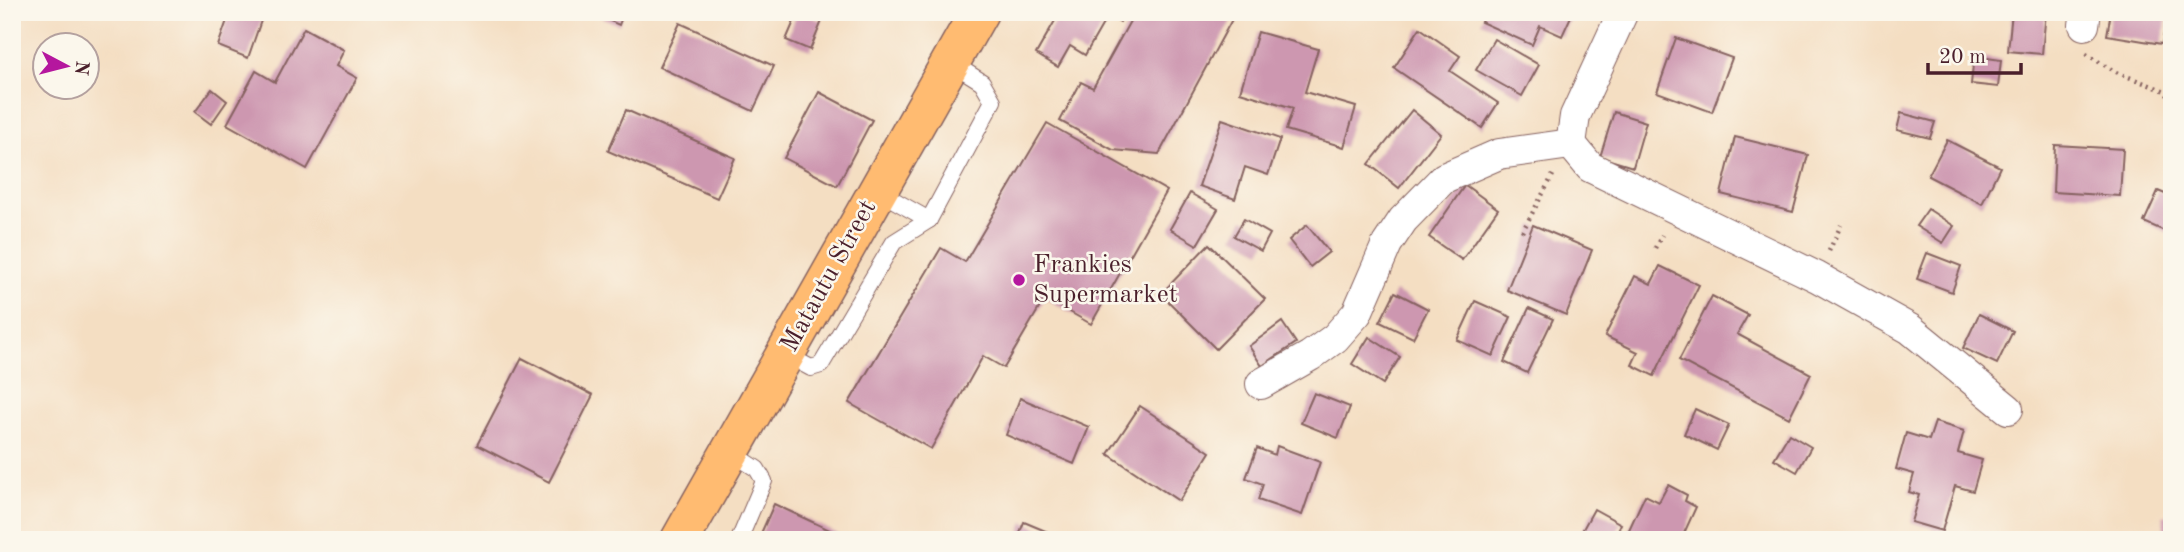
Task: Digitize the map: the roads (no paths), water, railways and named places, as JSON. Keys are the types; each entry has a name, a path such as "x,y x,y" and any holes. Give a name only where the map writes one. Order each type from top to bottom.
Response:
{"main road":[{"name":"Matautu Street","path":"680,540 979,12"}],"street":[{"path":"1623,12 1575,116 1571,144 1590,167 1817,277 1910,329 2008,409"},
{"path":"1261,384 1335,338 1357,313 1387,244 1404,220 1444,178 1499,154 1571,144"}],"lane":[{"path":"785,354 811,368 821,365 894,242 929,220 993,101 982,82 950,62"},
{"path":"876,190 929,220"},
{"path":"731,452 757,469 764,481 738,540"}],"place":[{"name":"Frankies Supermarket","path":"1019,280"}]}
